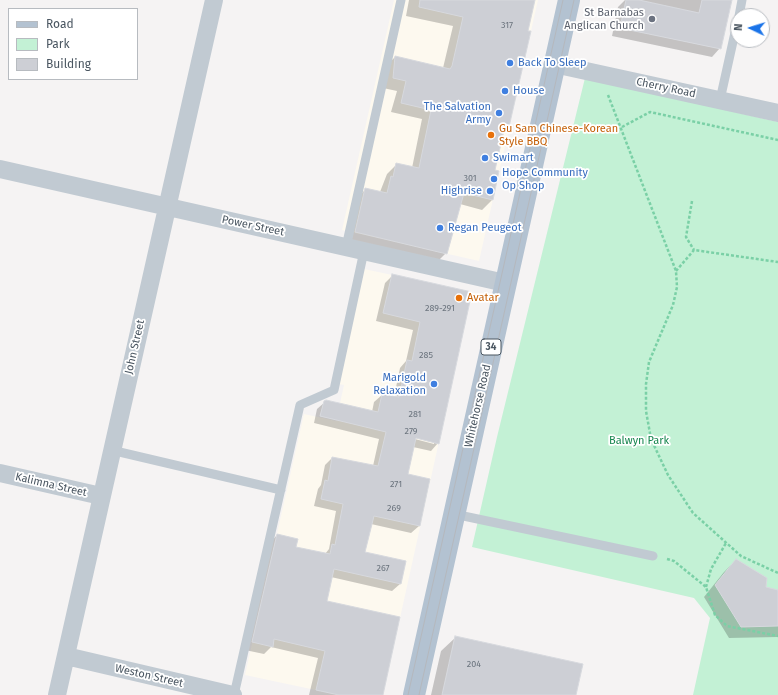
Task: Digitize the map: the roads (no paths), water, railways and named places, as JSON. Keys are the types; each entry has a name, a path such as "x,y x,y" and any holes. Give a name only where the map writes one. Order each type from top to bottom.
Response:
{"main road":[{"name":"Whitehorse Road","path":"414,695 568,0"}],"street":[{"name":"John Street","path":"57,695 214,0"},
{"name":"Cherry Road","path":"554,64 778,113"},
{"name":"Power Street","path":"0,169 505,283"},
{"name":"Kalimna Street","path":"0,473 101,496"},
{"name":"Weston Street","path":"66,656 234,695"}],"lane":[{"path":"346,246 401,0"},
{"path":"720,100 732,48"},
{"path":"234,695 300,405 334,390 364,251"},
{"path":"112,450 280,490"},
{"path":"454,514 653,556"}],"tram line":[{"path":"408,695 563,0"},
{"path":"419,695 574,0"}],"place":[{"name":"St Barnabas Anglican Church","path":"652,19"},
{"name":"Back To Sleep","path":"510,63"},
{"name":"House","path":"505,91"},
{"name":"The Salvation Army","path":"499,113"},
{"name":"Gu Sam Chinese-Korean Style BBQ","path":"491,135"},
{"name":"Swimart","path":"485,158"},
{"name":"Hope Community Op Shop","path":"494,179"},
{"name":"Highrise","path":"490,191"},
{"name":"Regan Peugeot","path":"440,228"},
{"name":"Avatar","path":"459,298"},
{"name":"Marigold Relaxation","path":"434,384"}],"park label":[{"name":"Balwyn Park","path":"639,441"}]}
